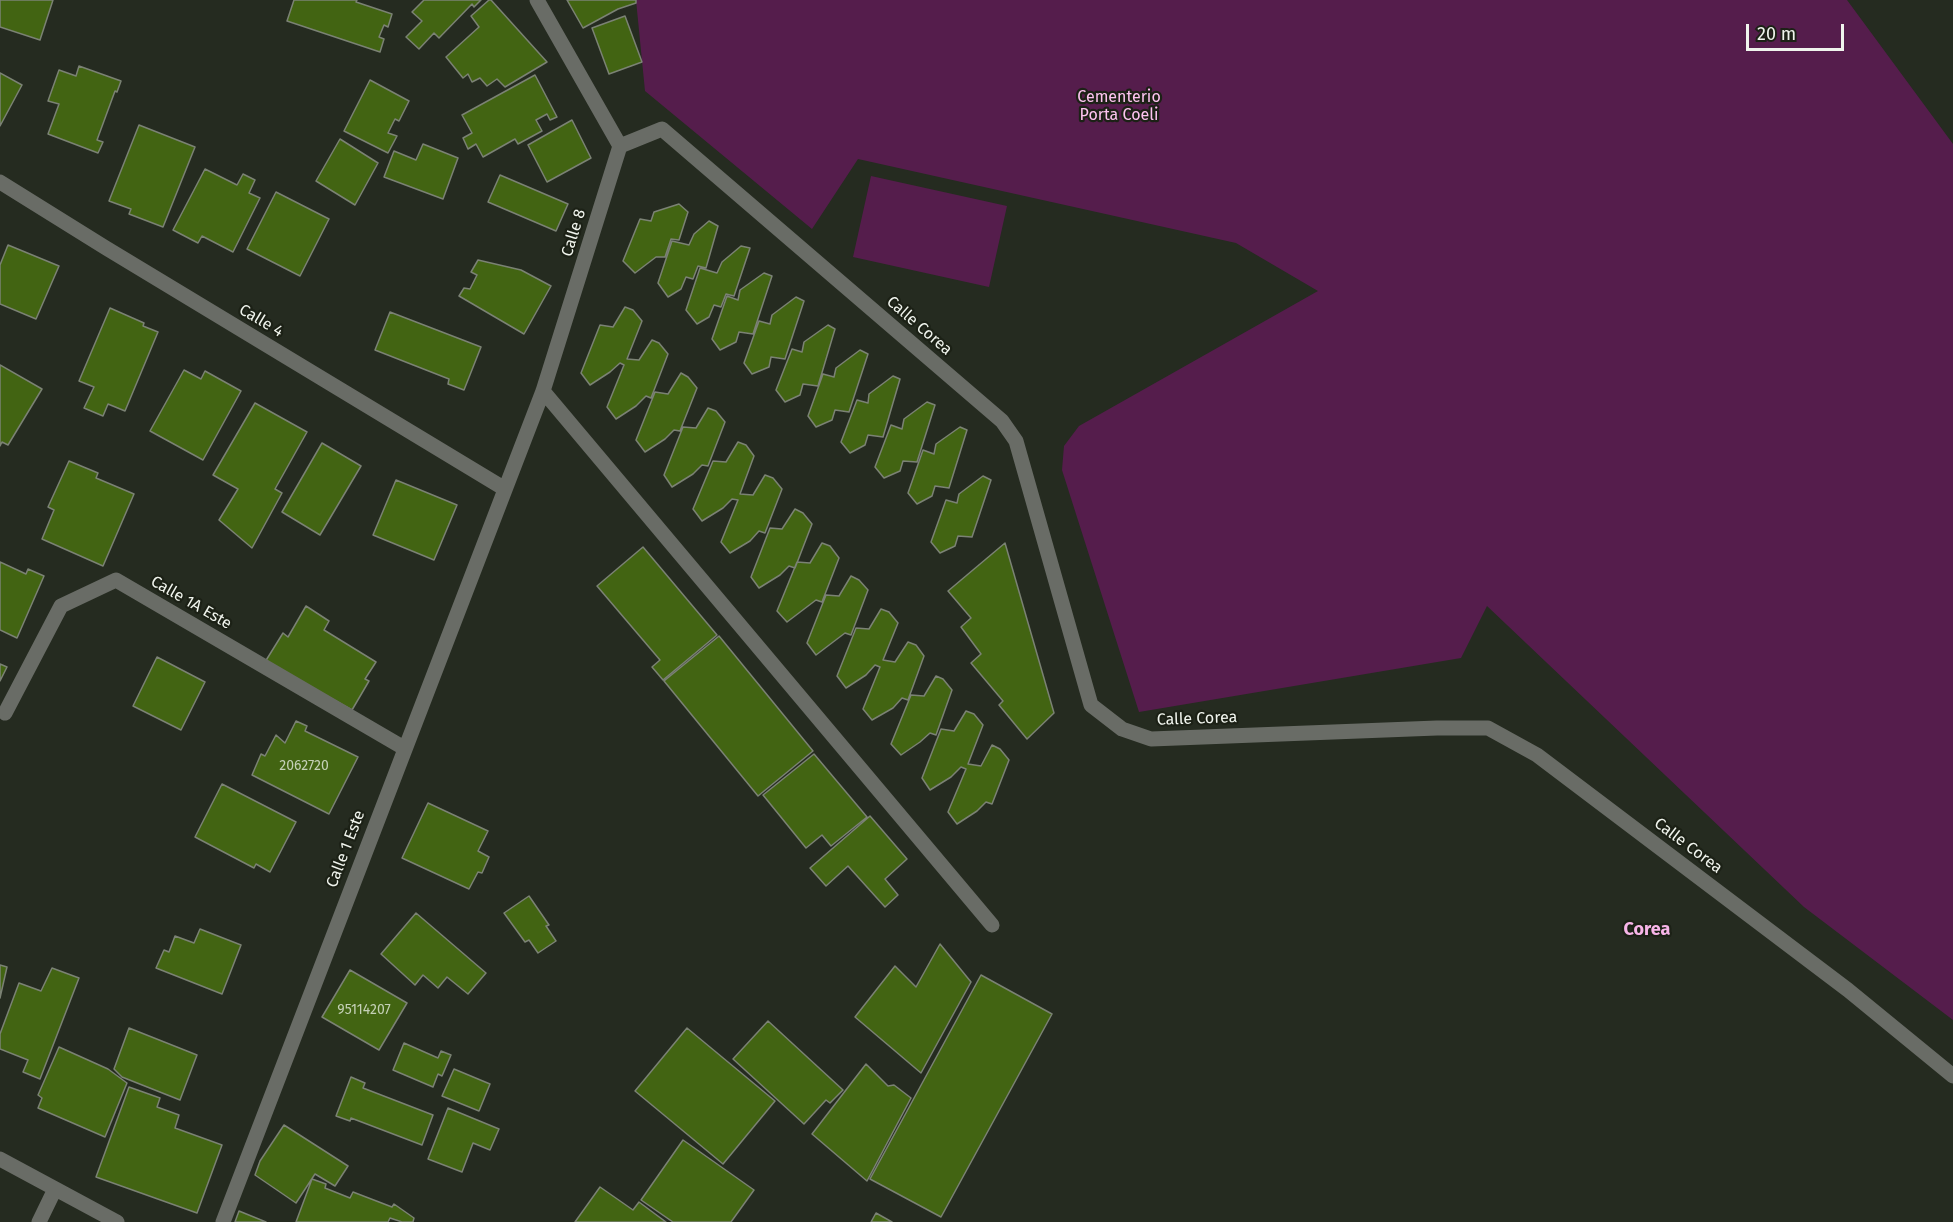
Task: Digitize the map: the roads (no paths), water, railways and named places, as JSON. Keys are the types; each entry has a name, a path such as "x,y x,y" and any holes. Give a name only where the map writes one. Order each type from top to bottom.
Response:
{"street":[{"path":"537,0 620,146"},
{"name":"Calle Corea","path":"620,146 662,129 1002,421 1016,441 1091,705 1122,729 1151,739 1488,728 1537,755 1848,990 1953,1076"},
{"name":"Calle 8","path":"505,489 543,391 620,146"},
{"name":"Calle 4","path":"0,182 505,489"},
{"path":"543,391 992,925"},
{"name":"Calle 1 Este","path":"223,1222 505,489"},
{"name":"Calle 1A Este","path":"5,713 61,606 116,580 404,748"},
{"path":"0,1159 117,1222"},
{"path":"39,1222 56,1188"}],"district":[{"name":"Corea","path":"1647,930"}],"park label":[{"name":"Cementerio Porta Coeli","path":"1119,107"}]}
